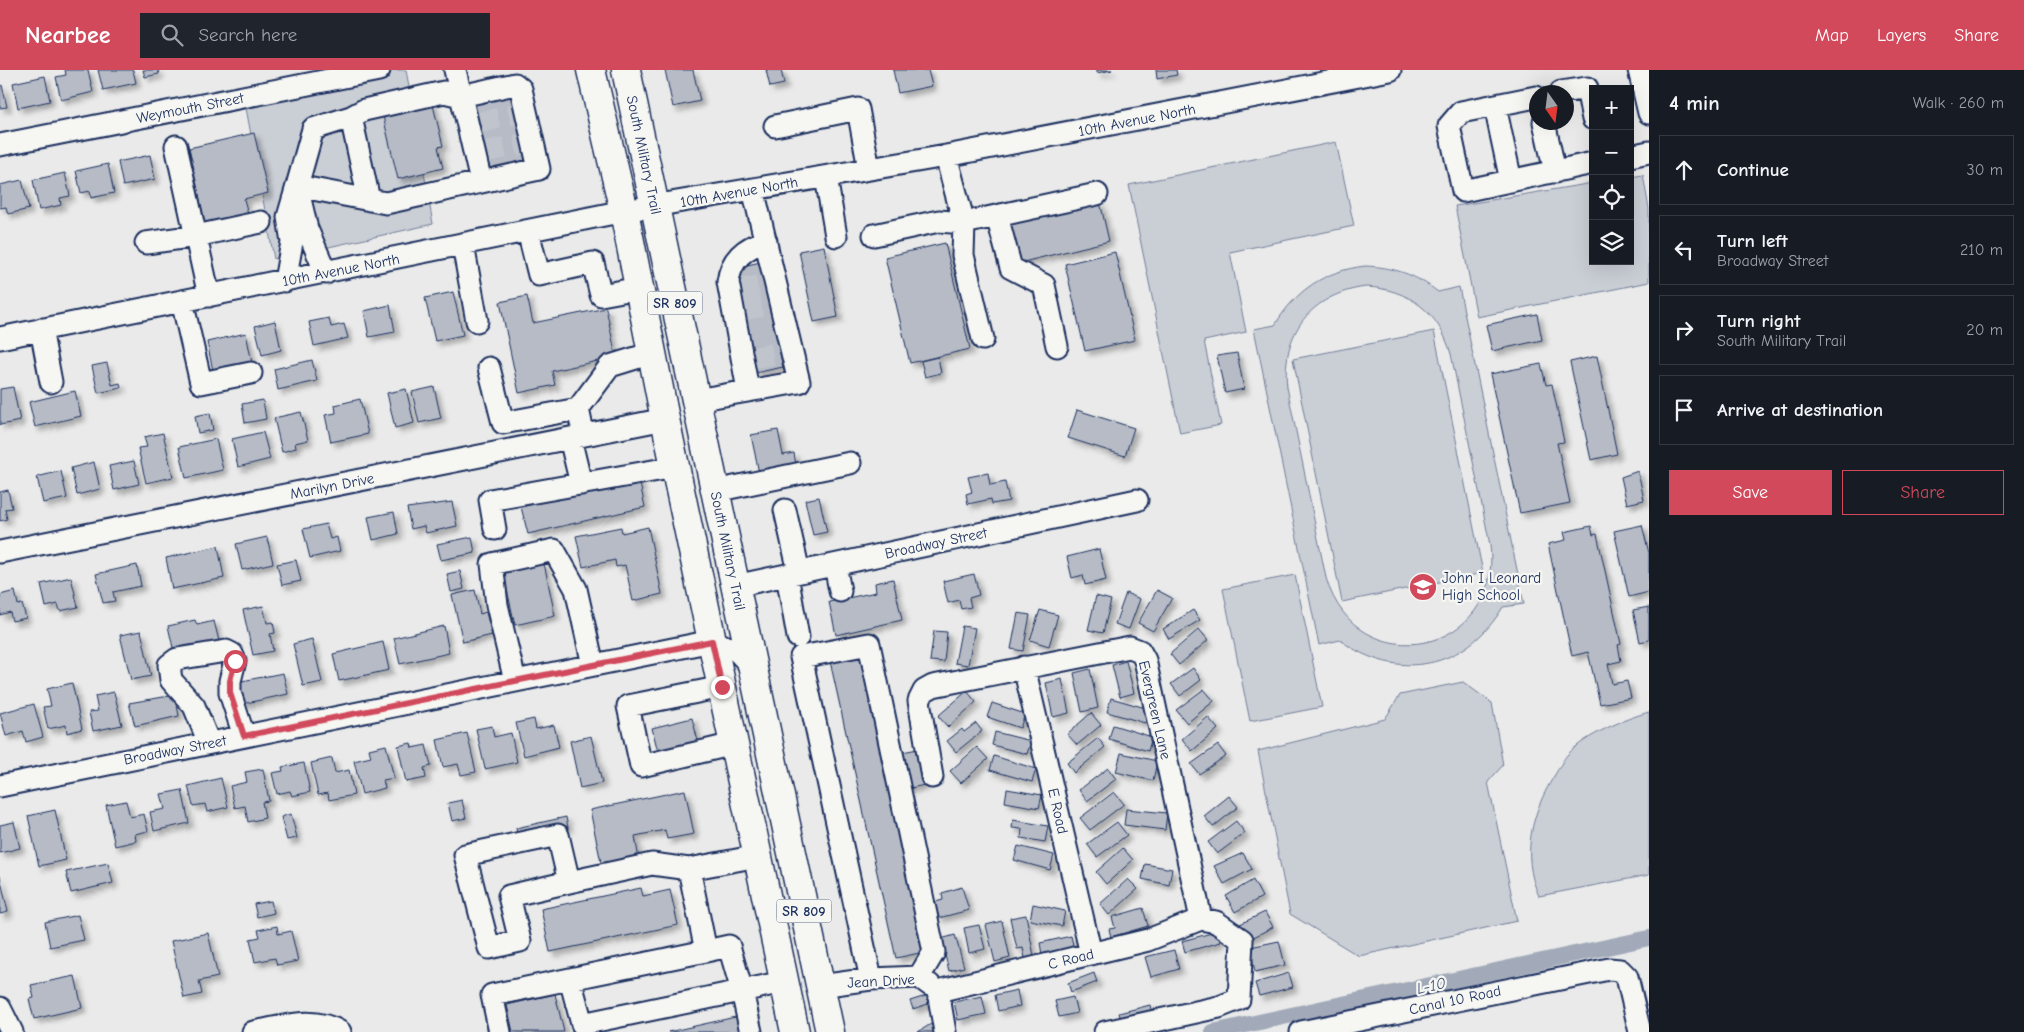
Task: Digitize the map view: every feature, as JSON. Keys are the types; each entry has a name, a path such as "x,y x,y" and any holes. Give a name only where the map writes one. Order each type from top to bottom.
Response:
{"main road":[{"name":"SR 809","path":"591,70 624,211 665,419 784,982 799,1027"},
{"name":"South Military Trail","path":"626,70 830,1032"}],"street":[{"name":"Weymouth Street","path":"0,145 379,70"},
{"path":"455,70 461,96 473,124 479,154 481,182"},
{"name":"10th Avenue North","path":"0,338 624,211 946,156 1390,70"},
{"path":"1639,70 1649,113"},
{"path":"285,281 292,242 288,217 313,129 351,117 364,110 444,92 461,96 515,84 521,89 522,113 528,142 539,169 386,203 298,186"},
{"path":"1574,90 1587,88 1589,98"},
{"path":"1529,99 1461,112 1449,126 1463,191 1589,164"},
{"path":"1495,106 1511,181"},
{"path":"775,126 858,110 869,169"},
{"path":"351,117 369,200"},
{"path":"1546,130 1555,172"},
{"path":"176,146 209,296"},
{"path":"1634,155 1649,152"},
{"path":"946,156 964,223 963,255 983,339"},
{"path":"826,177 836,236"},
{"path":"298,186 307,228 326,272"},
{"path":"696,400 799,382 786,351 773,294 766,241 753,189"},
{"path":"874,235 939,221 964,223 1097,194"},
{"path":"997,216 1011,268 1044,285 1057,346"},
{"path":"146,243 196,236 260,222"},
{"path":"528,230 539,274 594,263 601,294 639,288"},
{"path":"748,390 747,358 735,301 728,282 730,269 748,246 766,241"},
{"path":"463,245 477,320"},
{"path":"182,301 202,383 251,373"},
{"path":"42,330 51,382"},
{"path":"581,484 577,437 578,409 610,366 652,352"},
{"path":"489,368 503,422 578,409"},
{"name":"Marilyn Drive","path":"0,552 665,419"},
{"path":"715,491 850,463"},
{"path":"495,529 490,500 675,467"},
{"name":"Broadway Street","path":"735,586 1137,500"},
{"path":"785,510 793,573 798,637"},
{"path":"515,681 497,605 492,564 554,550 576,589 593,665"},
{"path":"834,564 840,591"},
{"path":"712,641 737,651 754,669"},
{"name":"Broadway Street","path":"0,786 712,641"},
{"path":"871,979 802,657 869,644 934,952 919,977"},
{"name":"Evergreen Lane","path":"932,777 919,701 924,691 933,686 1130,647 1140,651 1145,660 1201,919"},
{"path":"209,743 194,706 171,680 169,665 177,659 226,651 232,654 235,661 230,681 230,693 244,736"},
{"name":"E Road","path":"1024,667 1091,954"},
{"path":"722,687 628,706 641,766 734,744"},
{"path":"509,896 520,941 489,948 465,855 558,835 569,882"},
{"path":"477,902 652,864 689,870 758,856"},
{"path":"689,870 706,951"},
{"path":"1105,1032 1219,1007 1239,1000 1242,940 1216,922 1201,919"},
{"name":"C Road","path":"938,992 1148,940 1201,919"},
{"path":"500,1032 492,995 729,946 751,1032"},
{"name":"Canal 10 Road","path":"1301,1032 1609,969 1620,970 1628,978 1640,1032"},
{"name":"Jean Drive","path":"820,986 871,979 919,977 938,992"},
{"path":"570,979 582,1024 784,982"},
{"path":"938,992 946,1032"},
{"path":"0,1008 12,1032"},
{"path":"253,1032 311,1022 328,1025 340,1032"}],"shaded area":[{"path":"379,70 406,70 433,224 274,259 244,97"},
{"path":"1336,142 1354,226 1230,252 1246,332 1204,341 1221,425 1180,433 1129,185"},
{"path":"1643,175 1649,209 1649,282 1477,317 1455,206 1589,184 1589,265 1634,265 1634,176"},
{"path":"1365,266 1394,270 1421,280 1438,292 1459,287 1524,604 1503,607 1488,628 1470,644 1450,656 1429,663 1407,665 1385,662 1362,653 1340,640 1319,645 1254,329 1275,325 1292,302 1312,284 1337,272","holes":["1366,287 1396,292 1420,306 1439,326 1446,339 1451,354 1490,545 1488,582 1475,611 1452,631 1425,642 1395,643 1367,633 1343,611 1326,578 1287,387 1286,367 1289,350 1295,333 1315,307 1347,291"]},
{"path":"1434,331 1483,573 1342,602 1293,359"},
{"path":"1295,575 1322,707 1250,721 1223,589"},
{"path":"1463,682 1492,703 1503,765 1488,782 1517,921 1359,956 1290,914 1258,751 1385,719 1400,695"},
{"path":"1649,712 1649,875 1539,896 1530,865 1531,833 1541,802 1563,761 1576,747 1595,734 1617,723"}],"building":[{"path":"65,70 88,70 93,92 61,100 56,77 66,75"},
{"path":"98,70 133,70 136,83 103,90"},
{"path":"143,70 158,70 159,74 145,77"},
{"path":"665,70 693,70 700,101 673,107"},
{"path":"766,70 781,70 784,84 770,87"},
{"path":"893,70 928,70 932,86 898,93"},
{"path":"1097,70 1112,70 1097,73"},
{"path":"1156,70 1176,70 1177,75 1157,79"},
{"path":"45,76 50,101 18,108 13,83"},
{"path":"0,85 2,85 7,107 0,108"},
{"path":"512,94 526,161 488,169 473,102"},
{"path":"432,101 443,146 438,147 443,168 398,179 382,112"},
{"path":"254,133 268,193 244,199 248,214 205,223 196,182 189,184 186,171 194,169 189,148"},
{"path":"150,155 155,179 123,186 118,162"},
{"path":"108,164 114,193 91,198 90,191 81,193 76,171"},
{"path":"65,173 70,196 60,198 61,205 39,210 33,180"},
{"path":"22,180 29,209 8,214 6,207 0,208 0,185"},
{"path":"1100,202 1109,241 1019,263 1010,223"},
{"path":"945,243 970,349 910,363 885,257"},
{"path":"824,246 838,317 814,322 799,251"},
{"path":"1115,252 1135,340 1085,351 1065,264"},
{"path":"761,262 783,367 755,373 733,268"},
{"path":"453,292 463,335 435,341 425,298"},
{"path":"527,296 533,323 606,308 616,357 552,371 555,385 519,393 500,302"},
{"path":"390,305 395,332 369,337 364,311"},
{"path":"1537,314 1542,340 1492,351 1486,325"},
{"path":"329,318 331,327 344,324 348,338 314,346 309,322"},
{"path":"275,321 281,350 262,355 255,326"},
{"path":"246,333 252,363 213,371 207,342"},
{"path":"1237,353 1244,389 1225,393 1217,356"},
{"path":"1597,356 1617,454 1591,460 1570,362"},
{"path":"938,357 941,373 925,377 921,361"},
{"path":"312,360 317,381 278,390 274,369"},
{"path":"107,363 112,385 120,383 121,388 98,393 92,366"},
{"path":"1541,364 1546,385 1552,384 1564,442 1557,443 1570,503 1520,513 1490,374"},
{"path":"13,387 20,421 0,425 0,389"},
{"path":"434,387 441,418 419,423 412,392"},
{"path":"406,389 414,423 395,428 387,393"},
{"path":"75,391 81,416 35,427 29,402"},
{"path":"360,399 368,434 331,442 325,415 336,413 335,405"},
{"path":"263,400 266,419 245,423 242,404"},
{"path":"1077,410 1134,428 1125,456 1068,438"},
{"path":"301,412 308,440 295,443 296,448 282,452 274,418"},
{"path":"210,413 213,430 198,433 195,416"},
{"path":"778,430 783,455 794,453 796,465 759,473 751,435"},
{"path":"263,432 270,459 238,467 232,439"},
{"path":"163,433 173,477 146,483 138,448 147,447 144,437"},
{"path":"216,439 223,470 186,478 179,447"},
{"path":"134,461 139,484 114,490 109,466"},
{"path":"94,462 100,489 77,495 71,468"},
{"path":"61,471 67,498 43,503 37,477"},
{"path":"1638,471 1644,500 1627,504 1621,477"},
{"path":"988,473 990,485 1005,482 1009,501 992,504 991,499 968,504 966,494 972,492 968,477"},
{"path":"639,479 645,507 528,534 521,507"},
{"path":"8,490 12,508 5,509 7,519 0,521 0,492"},
{"path":"819,497 827,532 813,535 805,500"},
{"path":"452,502 457,526 426,533 424,526 411,529 407,508"},
{"path":"394,512 398,534 373,540 368,517"},
{"path":"326,524 330,539 337,537 340,551 310,558 303,529"},
{"path":"1642,525 1649,553 1649,592 1629,597 1614,531"},
{"path":"1591,526 1593,535 1597,534 1621,644 1618,645 1621,661 1608,664 1612,684 1627,681 1631,698 1600,704 1588,652 1572,656 1548,544 1566,540 1564,532"},
{"path":"621,527 622,533 648,527 662,594 633,601 625,565 616,567 615,560 583,567 576,536"},
{"path":"267,537 273,563 242,570 236,544"},
{"path":"472,537 475,553 441,560 437,544"},
{"path":"218,546 224,578 172,589 166,558"},
{"path":"1099,549 1106,580 1085,585 1083,575 1072,578 1067,557"},
{"path":"296,560 301,581 282,585 277,564"},
{"path":"544,563 555,616 515,625 503,572"},
{"path":"137,565 141,586 113,592 115,601 103,603 96,574"},
{"path":"460,571 464,589 451,592 447,574"},
{"path":"974,574 979,595 969,598 971,607 961,609 959,600 948,603 943,581"},
{"path":"71,577 78,607 60,611 58,604 46,607 41,584"},
{"path":"893,579 902,620 836,635 829,602 876,592 875,583"},
{"path":"475,590 480,614 486,612 492,635 463,642 452,595"},
{"path":"1157,590 1172,598 1153,631 1138,623"},
{"path":"15,591 18,605 22,604 26,618 12,621 10,612 0,615 0,595"},
{"path":"1126,593 1140,599 1129,629 1115,624"},
{"path":"1096,596 1111,600 1103,633 1088,630"},
{"path":"263,606 267,623 273,622 275,633 270,634 273,651 253,655 243,610"},
{"path":"1649,607 1649,640 1640,642 1633,610"},
{"path":"1040,610 1058,615 1049,646 1030,640"},
{"path":"1193,610 1200,620 1169,639 1163,629"},
{"path":"1018,613 1030,615 1023,651 1011,649"},
{"path":"195,620 197,625 214,621 219,641 174,652 168,626"},
{"path":"444,626 449,653 400,664 394,638"},
{"path":"962,626 975,628 968,665 955,663"},
{"path":"1199,629 1208,640 1179,665 1170,654"},
{"path":"141,631 151,676 131,680 120,635"},
{"path":"934,631 947,632 944,662 930,661"},
{"path":"312,639 322,682 303,686 293,644"},
{"path":"383,642 389,670 339,681 333,654"},
{"path":"863,654 929,951 896,958 830,661"},
{"path":"1126,661 1134,693 1120,697 1112,665"},
{"path":"1193,668 1201,680 1180,696 1171,684"},
{"path":"1090,669 1098,708 1082,712 1074,673"},
{"path":"283,673 288,694 242,704 237,682"},
{"path":"1062,679 1069,713 1053,717 1046,683"},
{"path":"72,683 82,729 67,733 66,725 48,729 43,707 51,706 47,689"},
{"path":"1204,689 1214,701 1187,723 1176,710"},
{"path":"967,691 976,702 948,727 938,716"},
{"path":"114,692 122,725 93,731 89,712 98,711 95,696"},
{"path":"175,695 179,716 135,726 129,703"},
{"path":"1111,698 1149,709 1145,723 1107,712"},
{"path":"992,703 1025,714 1020,728 987,717"},
{"path":"34,704 43,737 26,742 23,731 6,736 0,713"},
{"path":"1091,713 1101,725 1077,745 1067,734"},
{"path":"1208,717 1218,729 1192,751 1182,739"},
{"path":"692,718 700,749 660,760 652,728"},
{"path":"534,719 536,729 554,725 559,747 524,756 516,723"},
{"path":"976,723 982,731 956,752 947,741 962,729 964,732"},
{"path":"1113,725 1152,737 1148,751 1109,739"},
{"path":"492,726 494,737 511,733 517,762 485,769 476,729"},
{"path":"995,732 1031,741 1027,754 992,745"},
{"path":"467,733 476,772 461,775 458,764 443,767 437,740"},
{"path":"591,736 602,783 580,788 570,741"},
{"path":"1098,738 1105,747 1074,773 1067,763"},
{"path":"411,743 412,748 426,745 431,766 424,768 426,778 406,782 398,746"},
{"path":"386,745 394,778 383,780 385,788 362,794 354,761 371,757 369,749"},
{"path":"1218,745 1226,756 1199,774 1191,764"},
{"path":"977,747 988,759 961,783 950,771"},
{"path":"918,749 925,785 905,789 897,753"},
{"path":"1121,753 1157,761 1153,781 1116,772"},
{"path":"994,756 1036,769 1032,782 990,770"},
{"path":"332,758 335,773 349,770 354,795 329,800 328,793 318,795 311,763"},
{"path":"304,763 310,792 292,796 290,791 277,794 272,773 283,771 282,767"},
{"path":"1108,768 1116,779 1087,801 1079,790"},
{"path":"263,769 269,801 262,802 265,818 248,822 245,806 235,808 230,786 247,782 245,772"},
{"path":"221,778 228,807 207,812 205,804 193,806 188,786"},
{"path":"1007,789 1042,795 1039,808 1005,802"},
{"path":"182,790 189,823 154,831 150,812 165,809 161,794"},
{"path":"685,790 694,834 667,839 665,830 635,836 639,860 602,867 590,810"},
{"path":"1114,792 1124,804 1090,830 1080,818"},
{"path":"1229,796 1238,807 1213,827 1204,816"},
{"path":"462,800 466,818 452,821 448,803"},
{"path":"126,801 130,817 144,814 148,831 135,834 136,841 115,846 106,805"},
{"path":"1126,809 1167,813 1165,830 1124,825"},
{"path":"55,810 66,860 39,866 28,816"},
{"path":"291,814 297,838 287,840 281,817"},
{"path":"566,817 568,828 518,839 516,828"},
{"path":"1013,820 1048,826 1045,842 1021,838 1022,829 1012,828"},
{"path":"1236,821 1245,833 1217,854 1208,842"},
{"path":"14,822 20,848 0,853 0,825"},
{"path":"1117,822 1127,835 1097,857 1087,844"},
{"path":"1018,846 1054,855 1050,870 1014,860"},
{"path":"1123,848 1133,860 1106,884 1096,872"},
{"path":"1243,853 1252,869 1224,884 1214,866"},
{"path":"108,863 113,883 71,893 66,872"},
{"path":"1145,864 1172,869 1169,885 1142,879"},
{"path":"0,876 8,912 0,914"},
{"path":"1128,879 1138,889 1109,915 1100,904"},
{"path":"1253,880 1262,897 1235,912 1226,896"},
{"path":"962,887 969,910 939,918 935,902 943,900 942,893"},
{"path":"641,888 643,896 670,890 678,925 550,952 541,909"},
{"path":"271,901 274,913 257,917 254,904"},
{"path":"1033,904 1065,911 1062,926 1030,920"},
{"path":"1143,908 1148,926 1111,937 1109,929 1115,928 1112,917"},
{"path":"1265,912 1273,927 1246,941 1238,925"},
{"path":"78,915 84,940 50,947 45,922"},
{"path":"1026,915 1034,956 1025,958 1023,948 1017,949 1010,918"},
{"path":"1002,921 1010,958 995,962 986,925"},
{"path":"979,925 985,949 969,953 964,928"},
{"path":"277,926 278,934 291,931 298,961 277,965 275,958 255,962 250,939 260,937 258,930"},
{"path":"1219,931 1221,942 1185,952 1182,941"},
{"path":"208,933 218,977 199,981 202,994 184,998 171,941"},
{"path":"955,935 964,967 949,971 941,939"},
{"path":"1071,936 1075,954 1043,960 1040,943"},
{"path":"1279,941 1285,965 1255,972 1250,947"},
{"path":"1174,950 1179,969 1151,977 1145,957"},
{"path":"1094,973 1097,982 1071,992 1068,983"},
{"path":"1289,973 1293,987 1259,996 1255,983"},
{"path":"75,976 82,1008 34,1019 29,999 34,998 31,985"},
{"path":"1017,990 1020,1006 998,1011 995,995"},
{"path":"555,994 564,1032 513,1032 507,1005"},
{"path":"929,995 931,1003 913,1009 910,1001"},
{"path":"982,996 986,1014 958,1020 954,1002"},
{"path":"1073,997 1077,1013 1059,1017 1055,1001"},
{"path":"1150,1005 1153,1018 1123,1026 1119,1013"},
{"path":"740,1016 743,1032 668,1032"},
{"path":"931,1024 937,1032 918,1032"}],"waterway":[{"name":"L-10","path":"1213,1032 1649,938"}],"tunnel":[{"path":"478,123 516,114"},
{"path":"484,152 523,144"},
{"path":"737,290 766,284"},
{"path":"741,310 770,305"},
{"path":"752,358 780,353"}],"place":[{"name":"John I Leonard High School","path":"1423,587"}],"route":[{"path":"235,661 230,681 230,693 244,736 712,641 722,687"}]}
